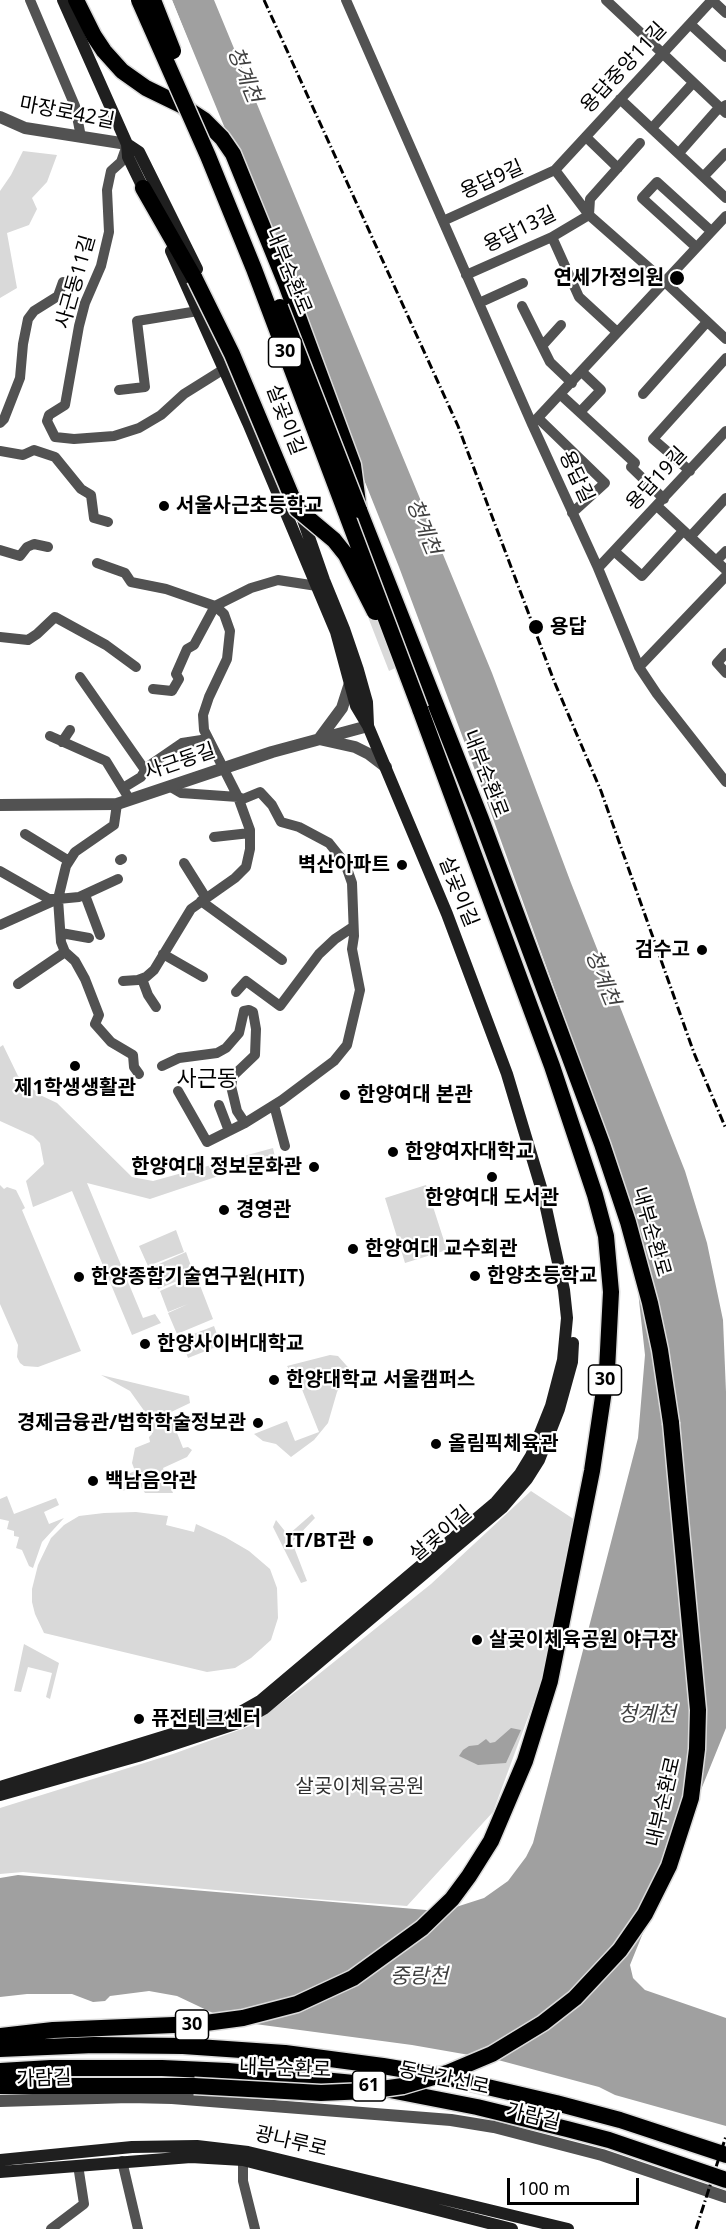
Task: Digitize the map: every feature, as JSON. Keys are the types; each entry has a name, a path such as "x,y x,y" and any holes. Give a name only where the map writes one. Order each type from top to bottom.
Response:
{"highway":[{"path":"76,0 94,36 122,71 146,88 181,105 204,120 222,138 232,154 286,284 353,465 359,510"},
{"name":"내부순환로","path":"0,2036 53,2030 198,2024 243,2018 297,2004 353,1978 422,1928 452,1899 470,1876 491,1841 525,1761 550,1681 592,1471 607,1370 611,1292 606,1236 595,1195 552,1065 254,269 208,156 139,0"},
{"name":"내부순환로","path":"0,2086 194,2086 321,2093 367,2091 403,2086 470,2065 535,2029 560,2011 620,1950 645,1914 669,1866 691,1798 698,1749 698,1710 675,1456 660,1350 628,1222 602,1144 481,819 295,344 153,0"},
{"path":"143,188 195,279 232,354 297,509 334,540 346,555 420,709"},
{"name":"동부간선로","path":"0,2049 94,2045 234,2049 383,2066 447,2077 556,2103 620,2120 726,2155"},
{"name":"동부간선로","path":"0,2071 62,2068 162,2068 228,2071 354,2083 477,2107 567,2129 627,2146 726,2180"}],"main road":[{"name":"살곶이길","path":"0,1787 237,1714 260,1701 496,1502 520,1474 531,1456 550,1406 563,1360 567,1318 564,1290 543,1194 507,1074 447,914 386,767 368,726 356,706 336,632 317,586 224,369 129,157 127,144 63,0"},
{"name":"살곶이길","path":"127,144 139,152 236,347 344,629 368,702 368,726"},
{"path":"224,369 236,370 250,384"},
{"path":"262,457 273,459 276,451"},
{"name":"살곶이길","path":"0,1795 138,1756 241,1722 265,1708 502,1508 527,1479 539,1460 559,1409 572,1362 574,1308 573,1288 548,1191 518,1094 507,1074"},
{"name":"광나루로","path":"0,2160 121,2148 197,2146 248,2152 568,2229"},
{"path":"121,2148 122,2161"},
{"name":"광나루로","path":"0,2172 191,2157 243,2160 472,2224 512,2229"}],"street":[{"path":"30,0 75,106 81,138"},
{"name":"용답길","path":"346,0 478,303 535,421 639,667 657,694 724,774"},
{"path":"606,0 693,83 724,109"},
{"path":"707,2 726,14"},
{"name":"용답중앙11길","path":"555,171 690,24 707,2"},
{"name":"용답중앙11길","path":"690,24 726,57"},
{"path":"652,128 693,83"},
{"path":"620,99 726,198"},
{"path":"679,153 716,111 724,109"},
{"name":"마장로42길","path":"0,117 25,128 127,144"},
{"name":"용답중앙11길","path":"586,137 618,168"},
{"path":"589,215 590,200 640,143"},
{"name":"사근동11길","path":"54,456 51,441 55,437 47,421 49,415 65,405 79,326 85,303 101,266 109,232 107,190 111,171 121,162 127,144"},
{"path":"704,176 726,153"},
{"path":"555,171 589,215 726,339"},
{"name":"용답9길","path":"443,222 555,171"},
{"path":"696,247 642,198 657,182 711,231"},
{"name":"용답13길","path":"466,275 552,237 589,215"},
{"path":"572,513 605,483 535,421 726,216"},
{"path":"552,237 579,297 617,332"},
{"path":"0,423 4,419 20,378 28,319 34,312 58,296 63,282"},
{"path":"478,303 523,283"},
{"path":"522,306 550,362 572,383"},
{"path":"119,390 145,387 137,321 198,311"},
{"path":"643,394 707,322"},
{"path":"542,346 561,325"},
{"path":"690,471 654,439 726,358"},
{"path":"55,437 74,439 114,436 139,428 161,415 184,394 224,369"},
{"path":"580,412 601,390 582,372"},
{"path":"561,395 635,463 631,467 687,534 726,570"},
{"name":"용답19길","path":"598,568 726,431"},
{"path":"0,451 23,454 34,450 54,456 81,489 91,495 94,518 108,522"},
{"path":"614,551 642,576 726,498"},
{"path":"0,550 20,556 27,547 34,544 48,547"},
{"path":"716,561 726,551"},
{"path":"97,563 125,573 131,582 166,589 215,606 224,614 230,631 226,659 203,715 204,730 238,797 250,833 250,849 246,867 235,878 191,909 154,970 142,979 123,981"},
{"path":"639,667 726,576"},
{"path":"153,689 172,691 179,679 176,674 187,649 194,645 215,606 251,588 278,580 317,586"},
{"path":"0,637 27,640 37,634 54,617 106,645 136,667"},
{"path":"726,653 717,663 726,673"},
{"path":"80,677 145,770"},
{"path":"350,683 342,708 319,739 355,747 386,767"},
{"name":"사근동길","path":"0,805 117,804 222,768 368,726"},
{"path":"62,742 70,730"},
{"path":"50,736 106,761 130,800"},
{"path":"123,788 141,777 147,767 182,743 208,739"},
{"path":"169,786 181,793 243,799 260,792 272,805 281,822 299,827 329,843 345,863 352,884 353,963 360,990 347,1046 334,1061 274,1105 245,1123 207,1142 178,1091"},
{"path":"117,804 114,825 75,852 69,861 58,899 62,942 65,952 75,961 99,1015 95,1024 111,1042 133,1055 134,1067 139,1074"},
{"path":"214,837 250,833"},
{"path":"25,834 69,861"},
{"path":"184,862 203,900 282,960"},
{"path":"0,871 49,899 85,895 118,879"},
{"path":"85,895 100,935"},
{"path":"0,925 58,899"},
{"path":"236,992 246,981 280,1006 319,954 335,939 353,932"},
{"path":"61,933 89,938"},
{"path":"18,984 65,952"},
{"path":"163,954 204,977"},
{"path":"142,979 156,1007"},
{"path":"162,1066 179,1058 216,1053 226,1048 239,1033 244,1011 253,1012 255,1055 233,1076 231,1086 237,1111 245,1123"},
{"path":"219,1105 229,1131"},
{"path":"274,1105 285,1146"},
{"name":"가람길","path":"0,2100 172,2098 460,2122 494,2127 602,2155 726,2197"},
{"path":"243,2160 243,2181 255,2229"},
{"path":"122,2161 138,2229"},
{"path":"51,2229 84,2204 78,2165"}],"green space":[{"path":"23,151 57,155 47,182 32,198 37,209 29,225 7,233 17,288 0,298 0,191"},
{"path":"361,599 416,658 389,671"},
{"path":"3,1045 18,1076 40,1095 57,1103 132,1177 153,1181 273,1148 275,1157 150,1199 87,1183 143,1318 155,1314 161,1323 132,1335 72,1191 33,1207 26,1181 44,1164 40,1143 33,1136 0,1121 0,1047"},
{"path":"0,1185 4,1189 7,1187 16,1190 25,1208 22,1210 81,1351 38,1367 24,1366 20,1363 17,1357 18,1345 0,1304"},
{"path":"426,1185 447,1250 405,1263 385,1198"},
{"path":"176,1230 184,1252 148,1266 139,1246"},
{"path":"186,1252 194,1274 158,1289 150,1268"},
{"path":"196,1275 213,1319 177,1334 168,1313 188,1304 168,1312 160,1291"},
{"path":"214,1326 221,1345 188,1358 181,1339"},
{"path":"330,1355 338,1356 354,1374 341,1385 328,1423 314,1440 291,1457 276,1444 263,1441 254,1434 287,1421 295,1441 319,1432 301,1387 287,1366"},
{"path":"101,1375 189,1396 190,1403 169,1413 183,1448 188,1447 192,1450 187,1457 163,1468 173,1493 145,1493 141,1487 121,1491 116,1479 135,1471 132,1463 135,1448 150,1442 149,1437 152,1434 145,1412 130,1391"},
{"name":"살곶이체육공원","path":"531,1491 575,1520 544,1674 493,1812 407,1906 23,1872 0,1874 0,1808 173,1754 250,1726 431,1584"},
{"path":"7,1496 14,1514 56,1498 59,1505 44,1512 49,1524 64,1518 42,1542 33,1568 29,1566 22,1550 16,1548 19,1537 14,1536 14,1531 7,1529 9,1521 0,1519 0,1499"},
{"path":"136,1512 168,1516 166,1525 194,1532 196,1524 249,1551 270,1569 277,1588 278,1618 271,1640 251,1658 235,1668 207,1672 44,1633 35,1614 32,1589 38,1565 51,1538 64,1525 79,1516"},
{"path":"312,1514 315,1518 292,1542 307,1581 301,1583 273,1527 276,1520 288,1535"},
{"path":"24,1644 59,1663 50,1699 46,1697 52,1673 28,1667 21,1692 14,1691"}],"water":[{"name":"청계천","path":"172,0 214,0 492,673 571,883 685,1171 707,1243 723,1320 726,1392 726,1728 630,1965 633,1978 645,1990 726,2018 726,2126 615,2095 599,2087 498,2060 412,2045 255,2024 215,2014 177,1996 149,1991 110,1996 105,2001 93,2002 72,1994 27,1994 0,1997 0,1878 18,1875 438,1911 484,1898 508,1881 526,1857 533,1843 638,1438 645,1355 627,1191 491,813 399,567"},
{"path":"511,1728 521,1730 506,1763 478,1765 459,1756 469,1746 478,1745 486,1739 490,1743 495,1742"}],"pier":[{"path":"169,0 172,0 304,320 480,791 396,568"}],"railway":[{"path":"264,0 458,426 554,681 601,791 694,1053 726,1129"},
{"path":"696,2229 726,2136"}],"place":[{"name":"연세가정의원","path":"677,278"},
{"name":"서울사근초등학교","path":"164,506"},
{"name":"용답","path":"536,627"},
{"name":"벽산아파트","path":"402,865"},
{"name":"검수고","path":"702,950"},
{"name":"제1학생생활관","path":"75,1066"},
{"name":"한양여대 본관","path":"345,1095"},
{"name":"한양여자대학교","path":"393,1152"},
{"name":"한양여대 정보문화관","path":"314,1167"},
{"name":"한양여대 도서관","path":"492,1177"},
{"name":"경영관","path":"224,1210"},
{"name":"한양여대 교수회관","path":"353,1249"},
{"name":"한양초등학교","path":"475,1276"},
{"name":"한양종합기술연구원(HIT)","path":"79,1277"},
{"name":"한양사이버대학교","path":"145,1344"},
{"name":"한양대학교 서울캠퍼스","path":"274,1380"},
{"name":"경제금융관/법학학술정보관","path":"258,1423"},
{"name":"올림픽체육관","path":"436,1444"},
{"name":"백남음악관","path":"93,1481"},
{"name":"IT/BT관","path":"368,1541"},
{"name":"살곶이체육공원 야구장","path":"477,1640"},
{"name":"퓨전테크센터","path":"139,1719"}],"district":[{"name":"사근동","path":"207,1080"}],"water label":[{"name":"중랑천","path":"419,1977"}]}
